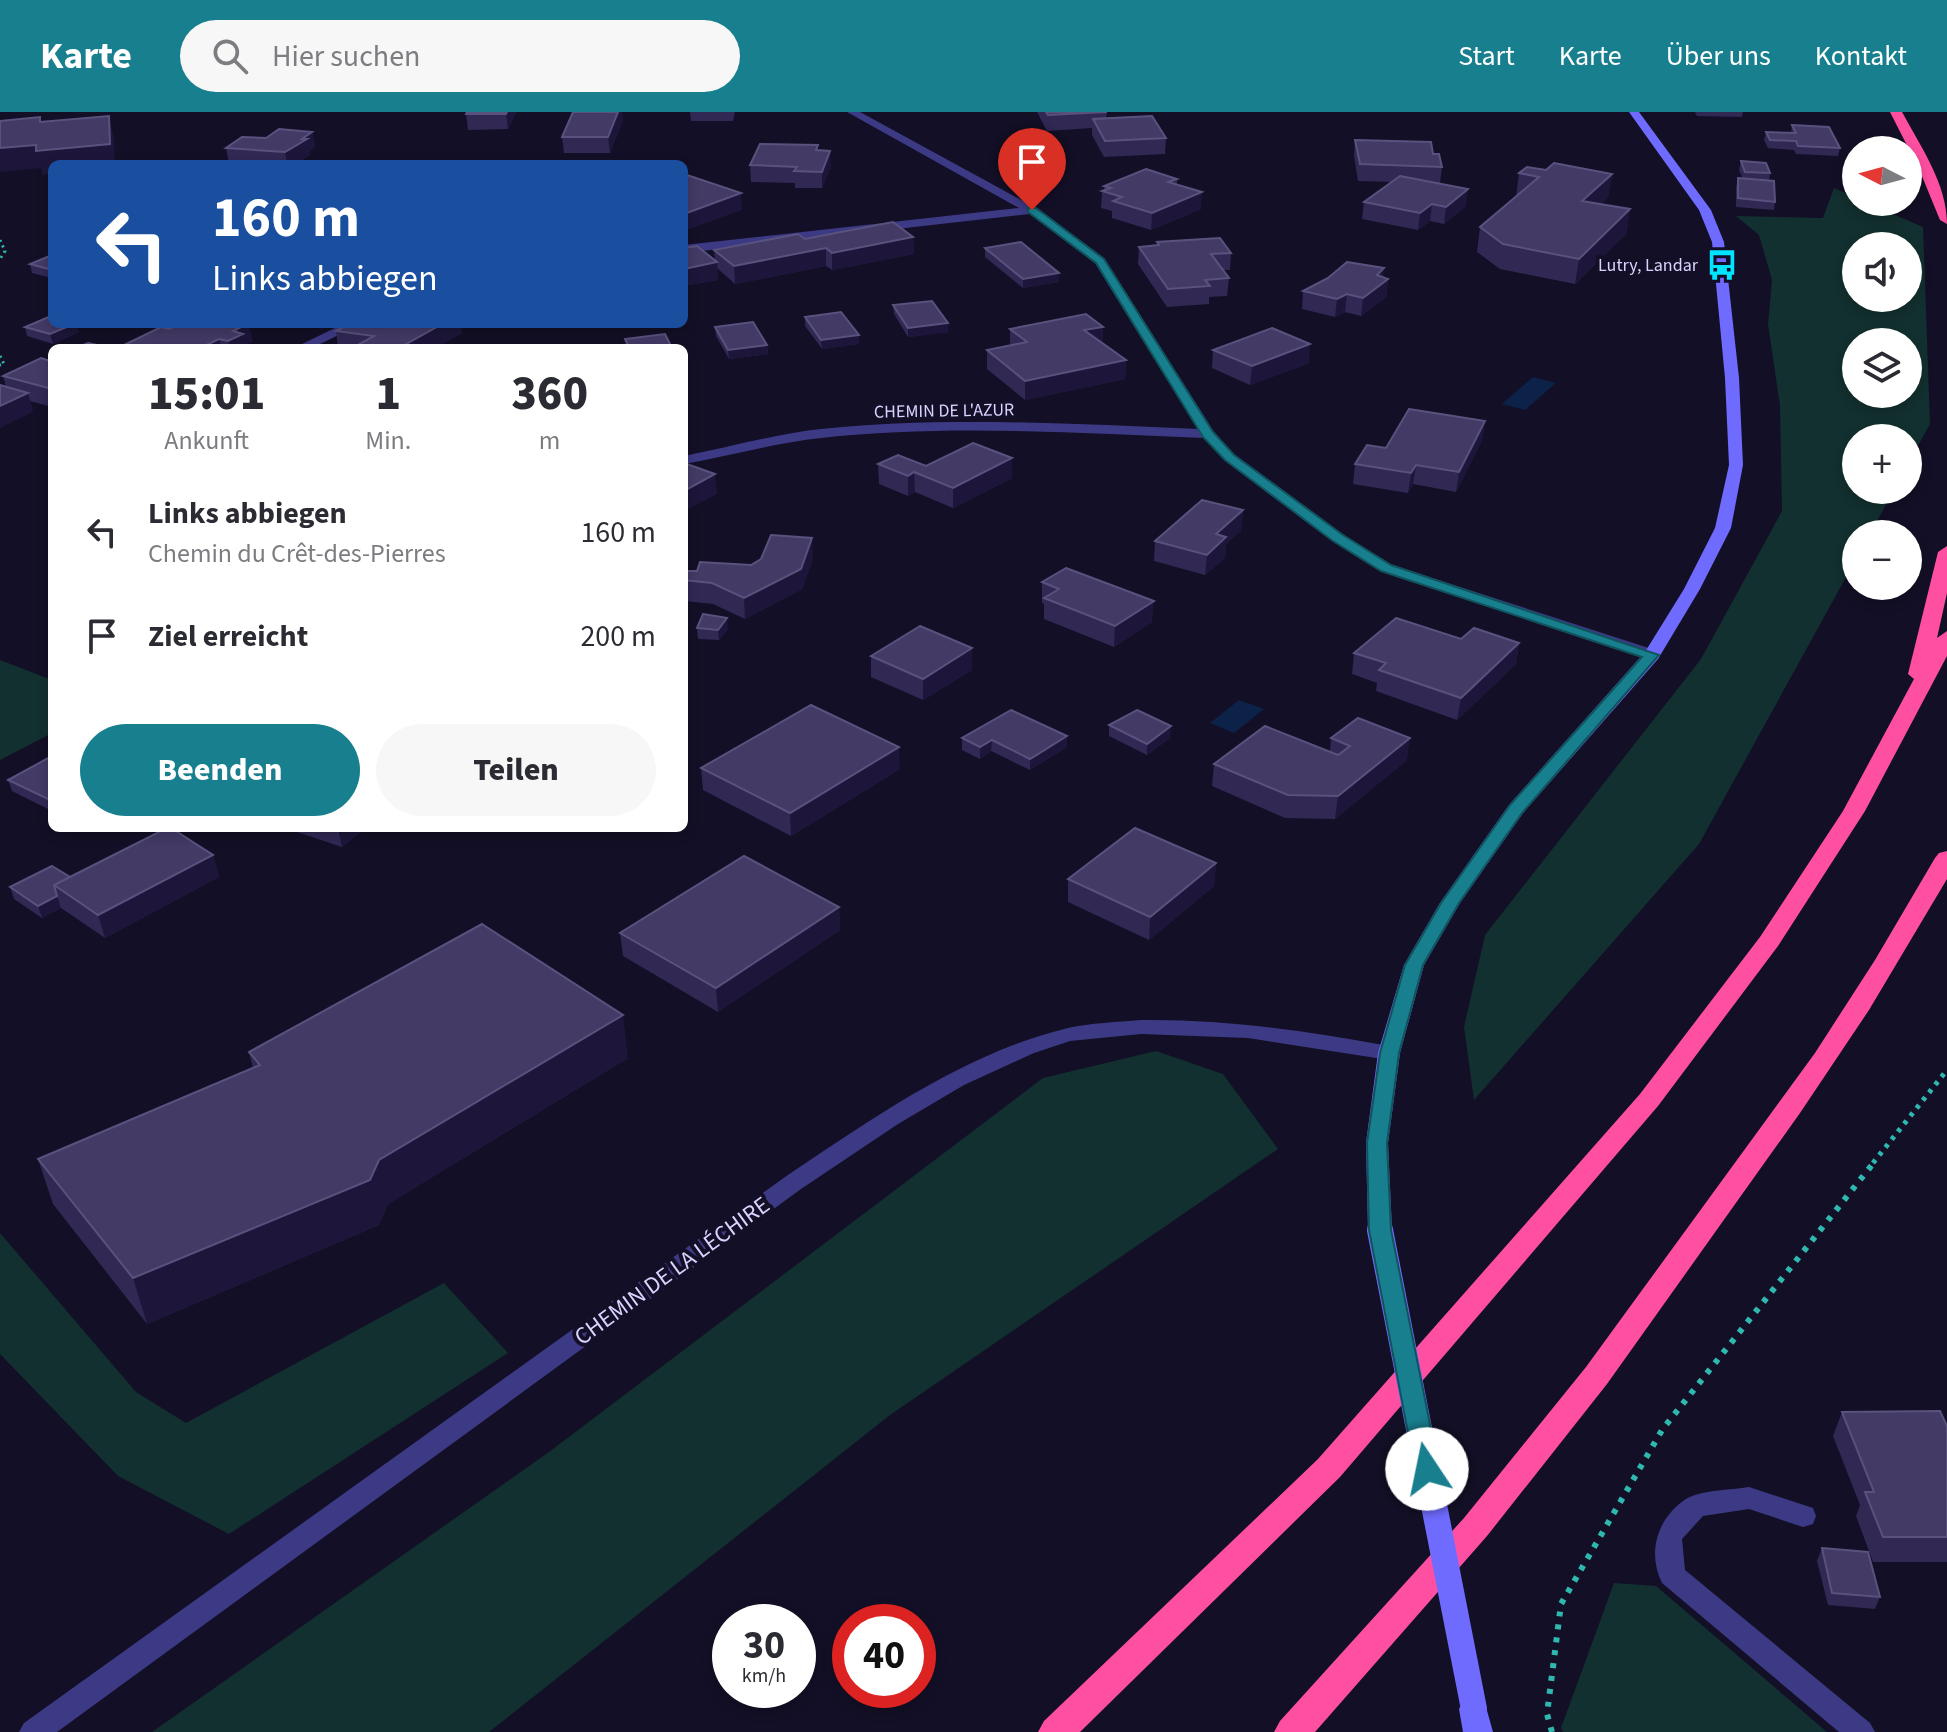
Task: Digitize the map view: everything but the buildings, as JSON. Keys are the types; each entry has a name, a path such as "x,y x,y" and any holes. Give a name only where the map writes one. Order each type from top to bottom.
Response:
{"highway":[{"path":"1896,112 1926,169 1947,220"},
{"path":"1910,709 1947,552"},
{"path":"1056,1732 1329,1468 1523,1249 1649,1100 1769,941 1854,811 1947,637"},
{"path":"1292,1732 1389,1628 1503,1495 1595,1376 1765,1146 1834,1045 1947,858"}],"street":[{"path":"852,112 1032,210 1100,261 1208,434 1229,457 1338,538 1386,568 1652,655"},
{"path":"1476,1720 1380,1230 1377,1143 1389,1053 1414,965 1450,903 1516,809 1652,655 1723,528 1736,465 1735,422 1718,242 1705,210 1634,112"},
{"path":"688,249 1032,210"},
{"path":"310,344 345,328"},
{"name":"CHEMIN DE L'AZUR","path":"688,459 817,434 871,429 1071,428 1208,434"},
{"name":"CHEMIN DE LA LÉCHIRE","path":"34,1732 793,1183 903,1108 980,1067 1067,1035 1129,1027 1203,1027 1304,1038 1389,1053"},
{"path":"1803,1516 1749,1498 1695,1507 1668,1536 1672,1575 1860,1732"}],"path":[{"path":"0,240 5,251 0,259"},
{"path":"0,356 4,364 0,365"},
{"path":"1552,1732 1547,1714 1561,1604 1662,1430 1947,1070"}],"green space":[{"path":"1834,188 1842,192 1842,216 1897,216 1923,227 1930,424 1922,439 1922,424 1842,424 1842,504 1886,504 1878,520 1842,520 1842,584 1699,844 1474,1100 1464,1027 1485,935 1701,659 1782,511 1780,406 1768,324 1772,280 1759,235 1736,216 1823,218"},
{"path":"0,660 48,678 48,735 0,760"},
{"path":"1156,1051 1223,1074 1278,1149 890,1415 489,1732 152,1732 549,1452 1043,1078"},
{"path":"0,1233 136,1392 186,1423 444,1283 508,1353 229,1534 118,1476 0,1354"},
{"path":"1614,1583 1656,1586 1827,1732 1563,1732 1561,1728"}],"water":[{"path":"1533,377 1556,383 1525,410 1502,404"},
{"path":"1239,700 1264,709 1234,733 1210,723"}],"place":[{"name":"Lutry, Landar","path":"1722,265"}],"route":[{"path":"1032,210 1100,261 1208,434 1229,457 1338,538 1386,568 1652,655 1516,809 1450,903 1414,965 1389,1053 1377,1143 1380,1230 1427,1469"}]}
